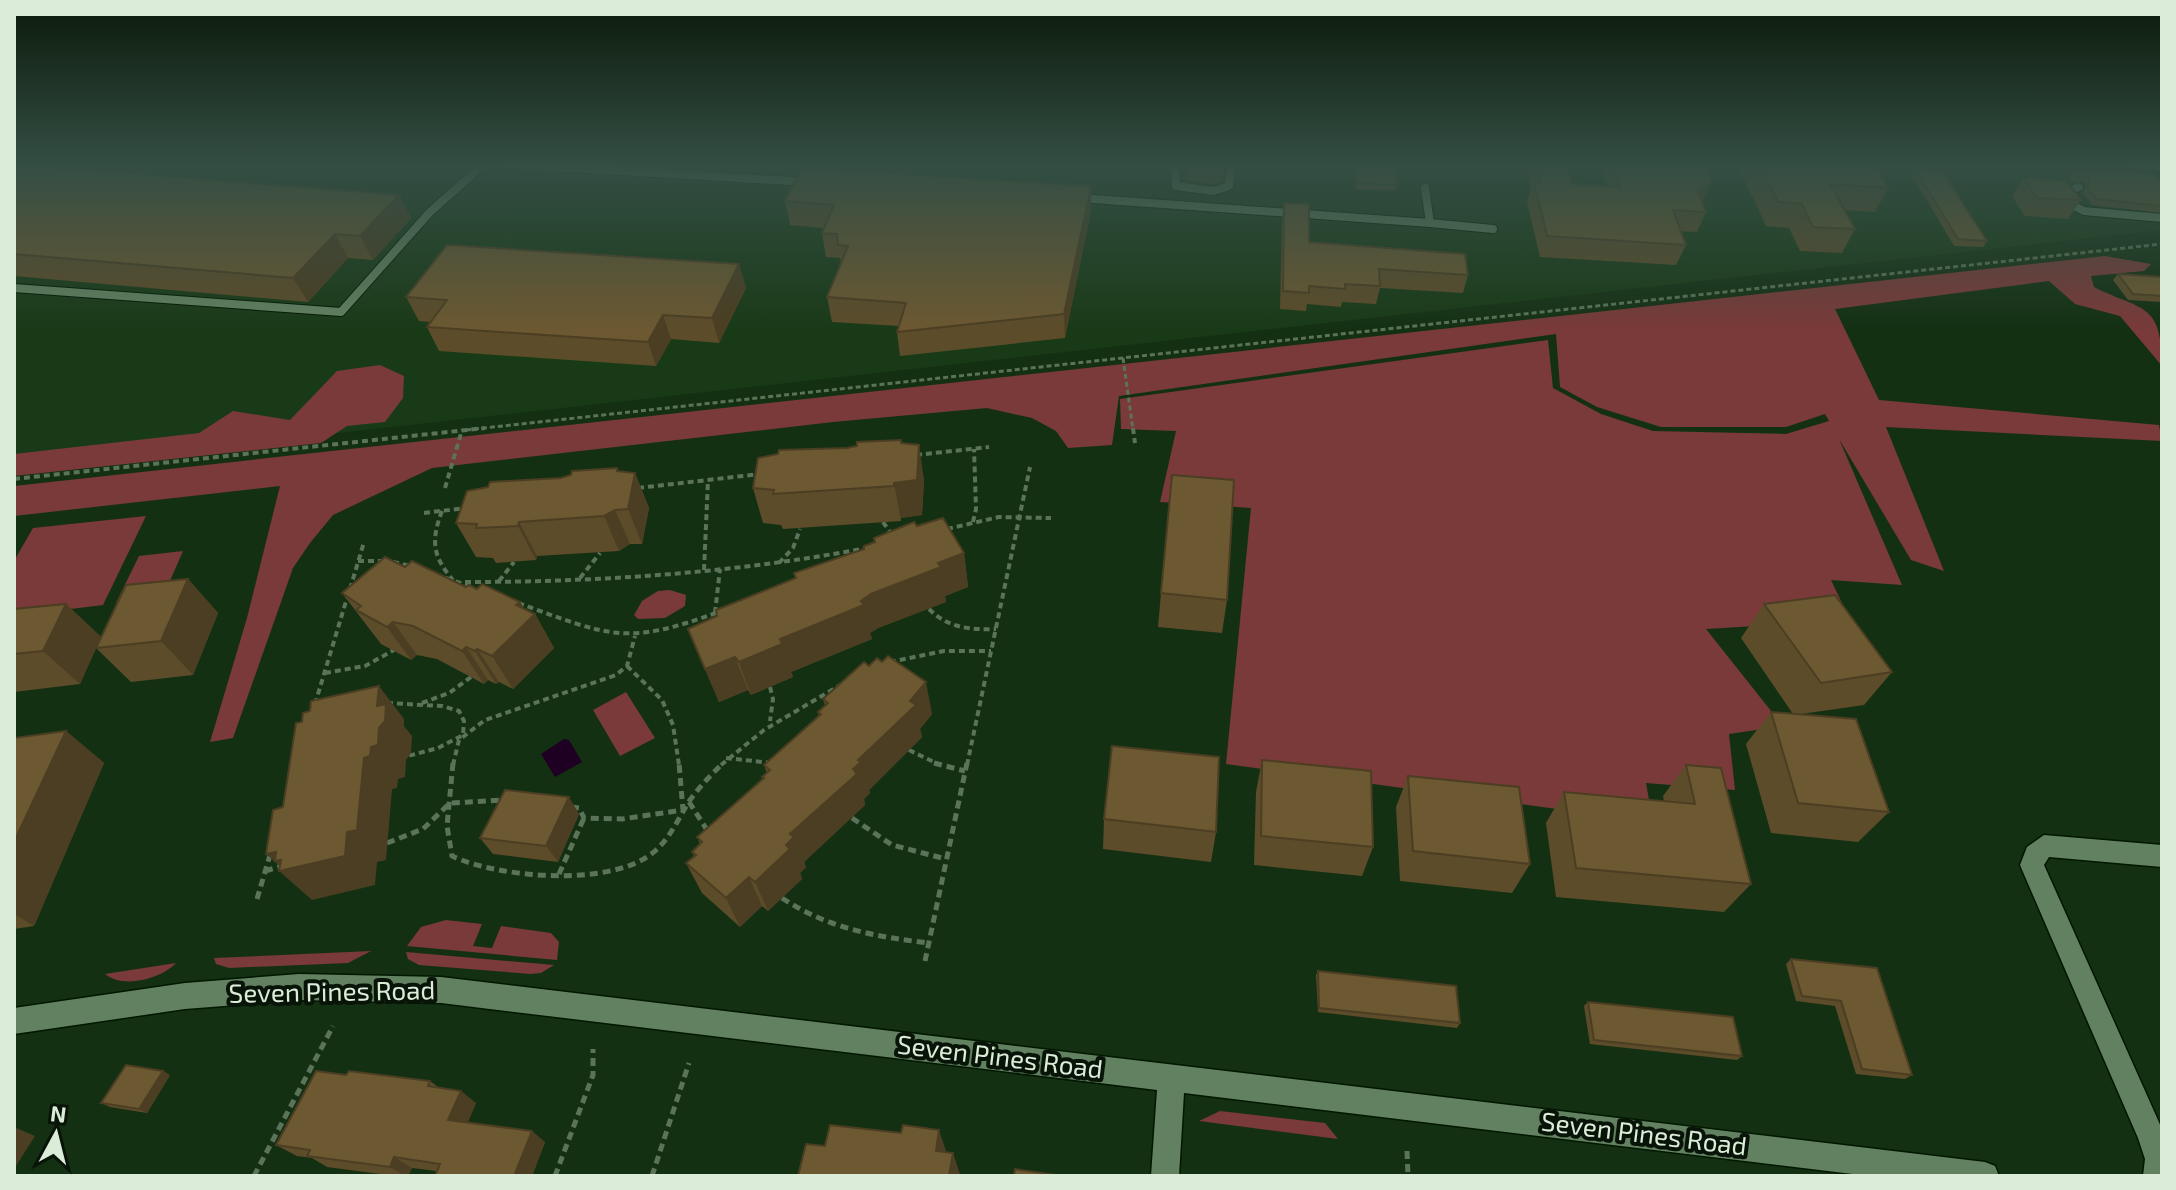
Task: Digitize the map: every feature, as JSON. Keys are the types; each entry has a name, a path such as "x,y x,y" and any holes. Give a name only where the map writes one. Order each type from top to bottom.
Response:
{"street":[{"path":"2157,1176 2159,1159 2151,1136 2032,865 2035,855 2044,846 2162,856"},
{"name":"Seven Pines Road","path":"14,1021 185,996 299,987 370,986 509,996 1985,1176"},
{"path":"1165,1176 1171,1078"}],"lane":[{"path":"14,288 341,312 423,220"},
{"path":"1381,220 1493,229"}],"path":[{"path":"14,479 2161,244"},
{"path":"1123,358 1135,443"},
{"path":"445,488 462,430"},
{"path":"911,456 989,447"},
{"path":"973,522 976,509 974,449"},
{"path":"925,961 1030,467"},
{"path":"637,488 763,473"},
{"path":"704,570 708,480"},
{"path":"424,513 469,508"},
{"path":"442,511 433,537 432,551 440,566 456,581 457,589"},
{"path":"942,530 1020,515 1051,518"},
{"path":"883,522 886,530 896,537"},
{"path":"779,563 793,548 800,529"},
{"path":"313,712 364,542"},
{"path":"456,581 498,583 720,569 779,563 869,547"},
{"path":"578,579 600,553"},
{"path":"358,561 390,561 421,569"},
{"path":"498,583 514,562"},
{"path":"717,612 720,569"},
{"path":"442,577 473,587"},
{"path":"516,602 607,632 635,636 667,629 734,606"},
{"path":"929,609 941,622 952,627 996,629"},
{"path":"536,615 544,612"},
{"path":"717,612 728,614"},
{"path":"635,636 627,666 631,675 649,684 667,710 675,741 683,810"},
{"path":"325,673 365,666 394,650"},
{"path":"877,667 944,651 991,651"},
{"path":"408,756 438,748 485,720 565,690 603,681 627,666"},
{"path":"419,704 449,693 471,677"},
{"path":"382,703 419,704 459,711 464,721 463,735 454,756 448,847 452,856 472,866 591,874 634,864 661,846 683,810 726,758 769,724 854,678"},
{"path":"769,724 773,699 770,687"},
{"path":"817,697 835,700"},
{"path":"909,750 936,764 965,771"},
{"path":"726,758 777,765"},
{"path":"387,843 423,829 450,803 513,800"},
{"path":"689,802 714,839"},
{"path":"566,807 579,808 584,818"},
{"path":"584,818 622,819 683,810"},
{"path":"558,874 584,818"},
{"path":"852,818 892,845 946,859"},
{"path":"257,899 274,841"},
{"path":"265,871 290,865"},
{"path":"782,898 808,916 826,923 882,937 929,943"},
{"path":"254,1176 333,1026"},
{"path":"555,1176 593,1075 593,1049"},
{"path":"652,1176 689,1063"},
{"path":"1407,1151 1408,1176"}],"shaded area":[{"path":"14,220 2162,220 2162,230 14,469"},
{"path":"2105,256 2151,264 2144,271 2091,276 2094,287 2136,305 2153,319 2161,345 2162,366 2120,316 2075,304 2049,281 1835,309 1879,400 2159,425 2162,441 1886,427 1944,571 1911,560 1839,439 1902,585 1831,580 1850,620 1706,629 1783,726 1729,734 1735,790 1646,783 1653,822 1226,764 1251,508 1160,502 1176,431 1121,429 1120,399 1548,340 1553,388 1601,414 1653,431 1786,434 1829,421 1825,414 1786,427 1661,427 1597,407 1560,387 1556,334 1119,396 1112,445 1068,448 1056,431 1032,418 987,408 833,422 432,468 333,515 310,543 293,568 233,738 210,742 247,618 280,486 14,516 14,486"},
{"path":"380,365 404,376 403,398 385,422 347,426 321,443 14,476 14,454 199,433 233,411 290,420 337,371"},
{"path":"146,516 103,605 14,616 14,561 33,528"},
{"path":"183,551 163,597 116,603 139,556"},
{"path":"670,590 686,595 685,606 665,618 638,619 634,615 642,601 658,591"},
{"path":"626,692 655,738 620,756 593,710"},
{"path":"564,739 569,740 582,762 555,777 541,754"},
{"path":"446,920 482,924 473,946 492,948 501,926 551,933 559,942 557,960 407,946 421,927"},
{"path":"371,951 348,963 229,968 216,964 214,958"},
{"path":"406,952 554,965 541,973 531,974 419,965 408,959"},
{"path":"176,963 161,974 142,980 122,981 105,974"},
{"path":"1220,1111 1325,1123 1338,1139 1199,1121"}],"building":[{"path":"14,220 376,220 360,236 335,234 293,278 14,254"},
{"path":"828,220 1084,220 1064,314 897,332 906,303 827,297 848,246 838,245 837,234 822,233"},
{"path":"1284,220 1309,220 1309,242 1465,254 1468,275 1379,269 1380,286 1345,284 1345,289 1309,286 1309,293 1283,291"},
{"path":"1543,220 1677,220 1686,245 1547,236"},
{"path":"1809,220 1850,220 1855,229 1813,227"},
{"path":"1946,220 1973,220 1987,241 1958,239"},
{"path":"447,245 739,264 712,318 663,315 648,342 427,327 447,300 406,297"},
{"path":"2118,274 2162,277 2162,296 2133,294"},
{"path":"901,440 901,443 919,445 917,480 894,483 894,486 773,494 774,490 753,488 758,458 778,454 779,450 847,448 857,446 857,442"},
{"path":"617,468 617,471 635,473 628,509 615,510 604,516 519,522 518,526 476,528 477,524 456,523 467,491 488,487 490,482 561,478 571,475 572,471"},
{"path":"1172,475 1234,480 1227,600 1161,593"},
{"path":"943,518 964,553 938,563 941,567 871,594 861,601 864,605 780,639 782,644 739,662 735,657 705,669 688,629 717,616 716,610 796,578 794,573 864,549 864,546 875,542 874,538 914,522 917,526"},
{"path":"385,557 405,567 412,561 466,587 469,585 477,589 482,584 520,602 516,605 535,614 492,656 466,647 462,651 413,626 393,622 387,627 356,610 361,606 342,593"},
{"path":"188,579 161,641 96,648 126,585"},
{"path":"1835,595 1892,672 1821,683 1764,604"},
{"path":"66,604 43,651 14,654 14,609"},
{"path":"888,656 926,682 910,701 916,705 858,760 861,762 853,769 857,774 790,834 794,837 786,845 790,849 755,882 749,877 726,898 686,863 696,855 692,852 702,842 697,837 764,778 770,770 764,765 821,714 818,712 828,703 823,699 864,662 869,666 877,658 882,662"},
{"path":"379,686 377,706 386,704 385,721 379,728 378,745 371,747 370,756 364,758 357,830 347,832 345,856 279,871 281,860 275,861 276,852 266,854 273,810 283,807 296,723 302,722 303,713 310,711 311,701"},
{"path":"1771,712 1856,719 1889,812 1798,803"},
{"path":"66,731 14,842 14,738"},
{"path":"1112,746 1219,757 1216,832 1104,819"},
{"path":"1262,760 1371,771 1373,847 1261,836"},
{"path":"1686,765 1721,768 1751,884 1576,868 1564,792 1695,804"},
{"path":"1408,776 1519,787 1530,864 1413,851"},
{"path":"505,790 569,797 546,846 480,838"},
{"path":"1791,959 1877,968 1912,1075 1862,1069 1841,1001 1802,996"},
{"path":"1318,971 1456,986 1460,1023 1319,1008"},
{"path":"1588,1002 1733,1017 1742,1056 1594,1040"},
{"path":"126,1065 163,1071 139,1109 101,1103"},
{"path":"316,1071 346,1075 349,1071 430,1081 428,1086 461,1091 448,1120 532,1131 514,1176 435,1176 440,1164 394,1157 390,1167 307,1156 310,1150 276,1145"},
{"path":"830,1125 901,1133 903,1125 939,1130 936,1151 953,1153 949,1176 798,1176 806,1144 825,1146"},
{"path":"1015,1169 1062,1176 1014,1176"}]}
